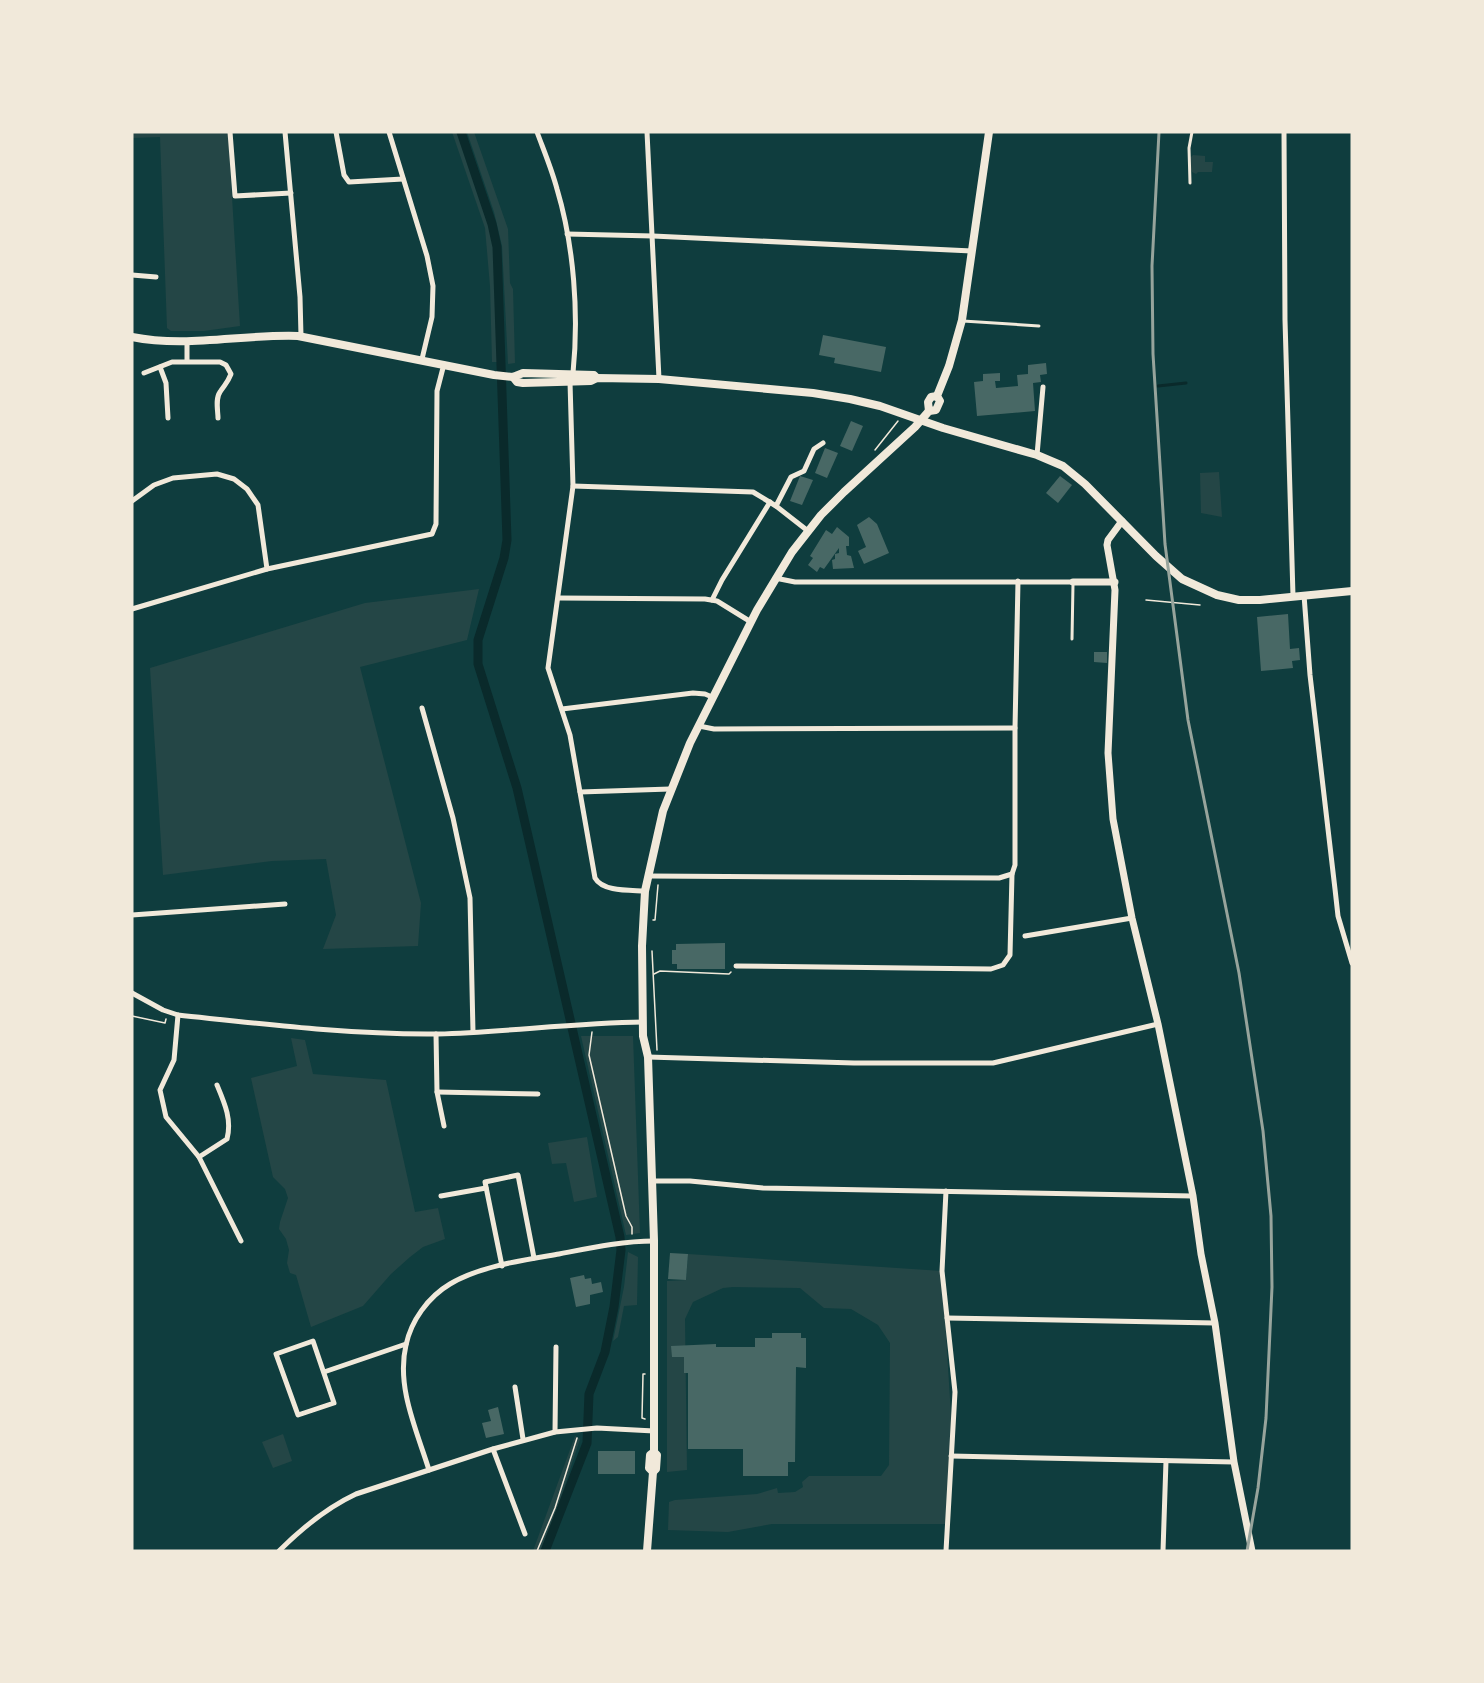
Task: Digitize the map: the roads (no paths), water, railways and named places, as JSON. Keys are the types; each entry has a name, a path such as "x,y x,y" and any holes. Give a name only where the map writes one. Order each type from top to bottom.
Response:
{"main road":[{"path":"647,1551 653,1472 649,1468 650,1455 654,1452 654,1241 648,1057 643,1036 642,955 645,891 663,811 670,789 712,697 776,578 808,531 860,476 922,419 928,411 926,406 931,397 937,396 953,356 962,320 989,132"},
{"path":"132,337 187,342 278,335 301,336 512,377 517,382 572,378 591,381 597,378 658,380 824,394 880,406 1037,455 1063,466 1085,484 1138,539 1182,579 1217,595 1239,600 1352,591"}],"street":[{"path":"230,132 235,196 291,193"},
{"path":"285,132 301,336"},
{"path":"336,132 344,175 349,182 403,178"},
{"path":"388,132 427,256 433,286 432,317 422,359"},
{"path":"537,132 558,190 567,234 576,311 572,378 573,486 549,668 570,735 597,882 611,888 645,891"},
{"path":"647,132 658,380"},
{"path":"1284,132 1285,320 1293,596"},
{"path":"567,234 973,251"},
{"path":"132,275 156,277"},
{"path":"187,342 187,361"},
{"path":"144,373 172,362 220,362 226,365 231,374 218,398 218,418"},
{"path":"132,609 267,569 432,534 436,524 437,391 444,364"},
{"path":"160,368 166,383 168,418"},
{"path":"1037,455 1043,387"},
{"path":"712,600 722,580 791,477 804,471 814,449 824,443"},
{"path":"132,501 154,485 173,478 217,474 234,479 248,489 258,505 267,569"},
{"path":"573,486 753,492 808,531"},
{"path":"1122,521 1108,540 1107,545 1115,582 1108,753 1113,819 1132,918 1158,1024 1193,1196 1201,1254 1215,1323 1234,1462 1252,1551"},
{"path":"776,578 795,582 1115,582"},
{"path":"736,966 993,969 1005,963 1010,955 1012,874 1015,865 1018,581"},
{"path":"1304,595 1312,695 1338,916 1352,963"},
{"path":"559,598 712,600 726,605 751,622"},
{"path":"561,710 693,693 712,697"},
{"path":"422,708 453,818 470,898 473,1032"},
{"path":"699,726 714,729 1015,728"},
{"path":"580,792 670,789"},
{"path":"649,876 999,878 1012,874"},
{"path":"132,915 285,904"},
{"path":"1025,936 1132,918"},
{"path":"132,993 163,1010 178,1015 295,1026 436,1034 643,1022"},
{"path":"178,1015 174,1060 160,1090 166,1117 199,1157 241,1241"},
{"path":"648,1057 854,1063 993,1063 1158,1024"},
{"path":"436,1034 437,1092 444,1126"},
{"path":"199,1157 227,1139 231,1126 217,1085"},
{"path":"437,1092 538,1094"},
{"path":"501,1266 485,1182 518,1176 534,1258"},
{"path":"651,1181 763,1188 1193,1196"},
{"path":"441,1196 486,1188"},
{"path":"946,1191 942,1271 954,1392 946,1551"},
{"path":"429,1470 405,1392 404,1379 406,1344 424,1304 449,1284 479,1271 602,1246 654,1241"},
{"path":"946,1318 1215,1323"},
{"path":"313,1341 324,1372 334,1403 298,1415 276,1354 313,1341"},
{"path":"324,1372 406,1344"},
{"path":"555,1432 556,1347"},
{"path":"515,1387 524,1439"},
{"path":"279,1551 309,1522 343,1500 524,1439 555,1432 597,1428 654,1431"},
{"path":"493,1449 525,1534"},
{"path":"951,1456 1234,1462"},
{"path":"1163,1551 1166,1461"}],"lane":[{"path":"1190,183 1192,132"},
{"path":"962,320 1039,326"},
{"path":"1072,639 1073,582"}],"waterway":[{"path":"461,132 492,224 497,247 507,540 504,558 478,640 478,664 517,788 620,1237 621,1250 614,1307 605,1352 589,1394 587,1443 545,1551"},
{"path":"1158,386 1186,383"}],"railway":[{"path":"1159,132 1152,266 1153,354 1165,544 1188,720 1239,973 1263,1131 1271,1216 1272,1287 1266,1418 1258,1488 1247,1551"}]}
